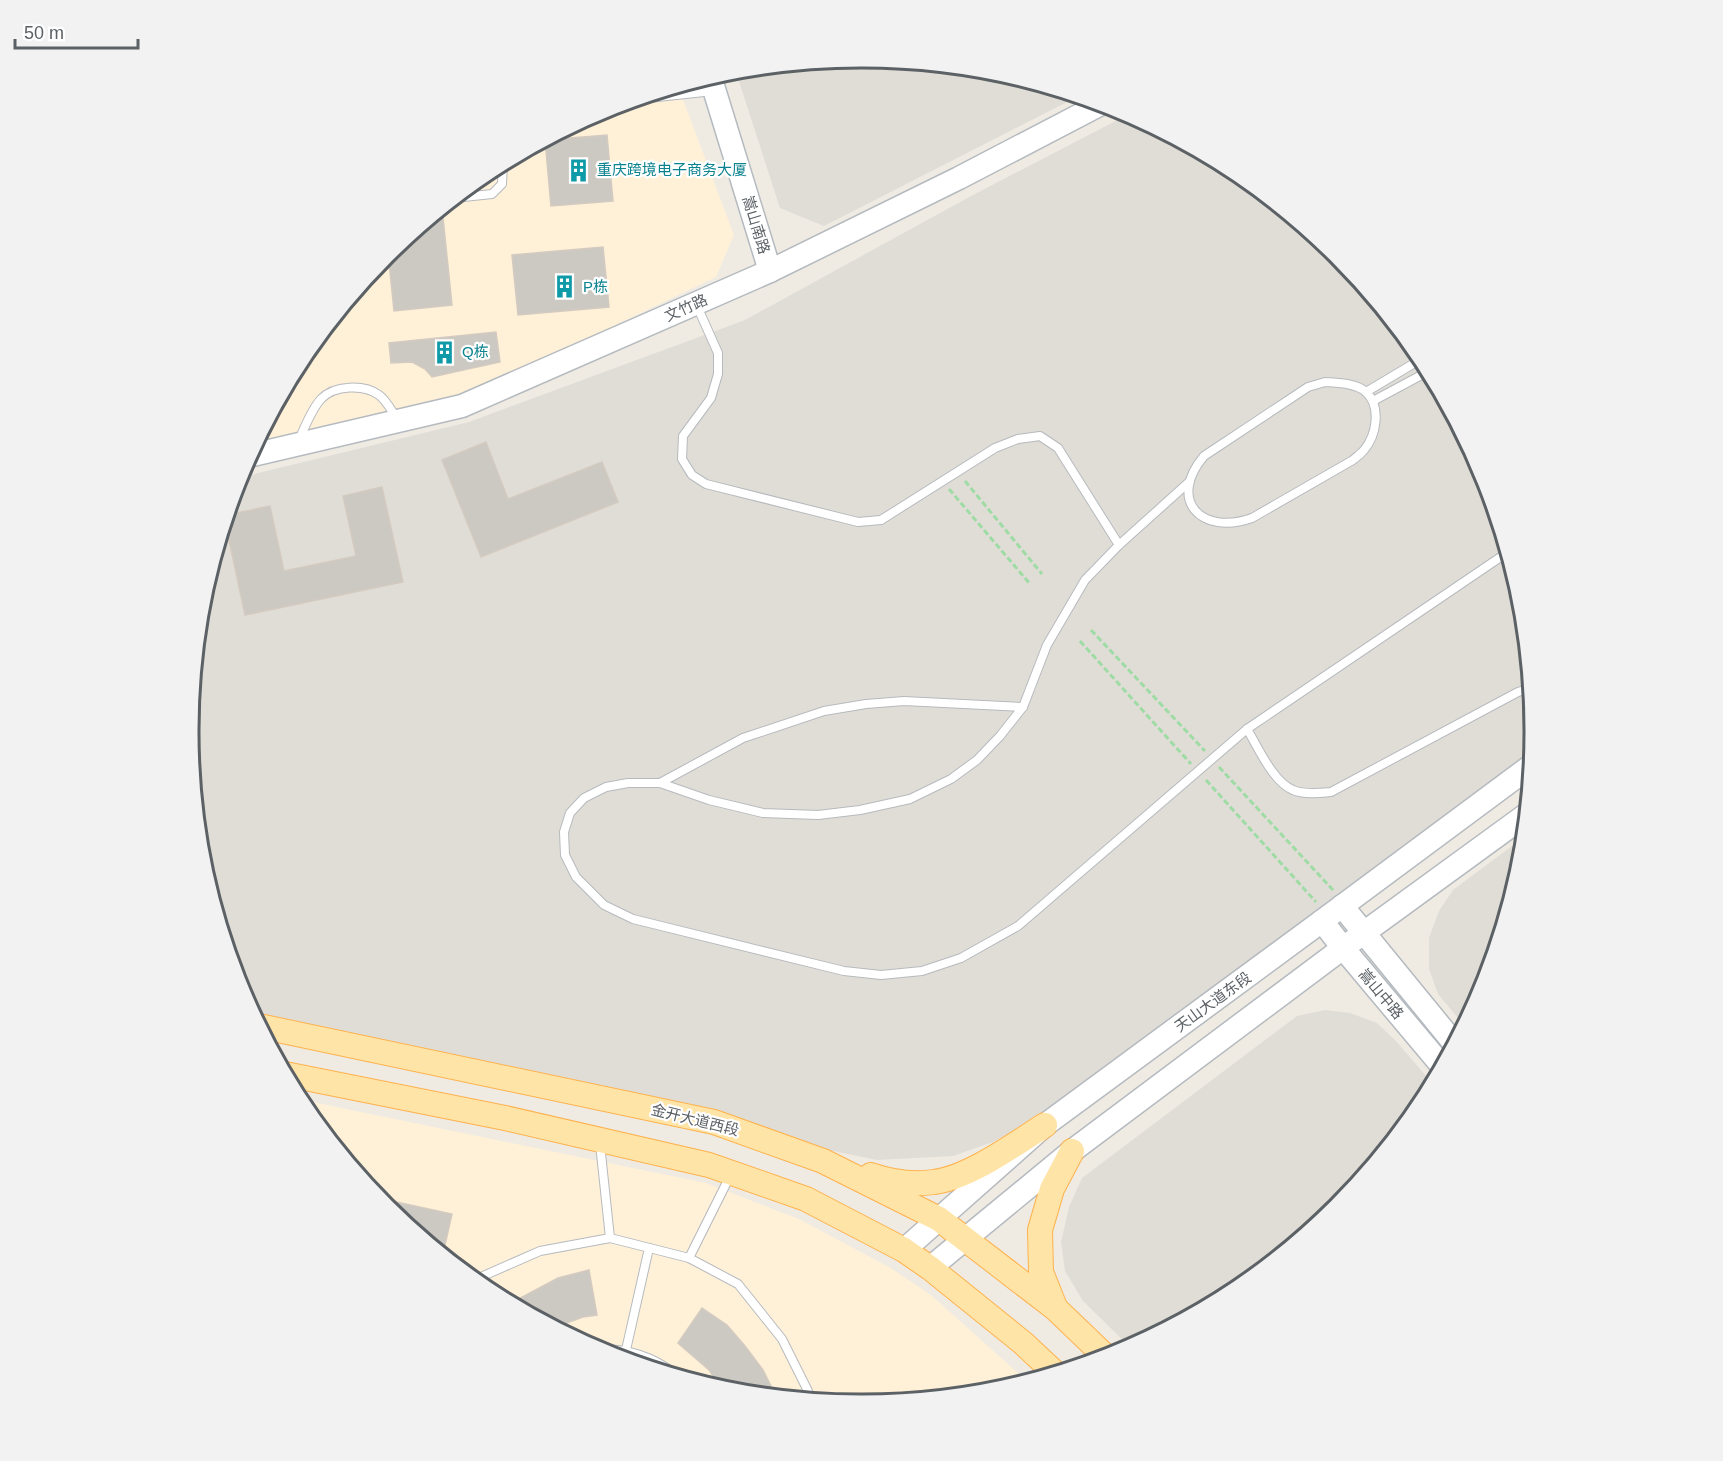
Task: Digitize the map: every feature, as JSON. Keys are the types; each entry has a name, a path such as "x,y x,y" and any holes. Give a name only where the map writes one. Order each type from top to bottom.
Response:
{"main road":[{"name":"嵩山南路","path":"713,85 770,271"},
{"name":"文竹路","path":"260,453 462,406 770,271 959,178 1091,109"},
{"name":"天山大道东段","path":"904,1250 1045,1125 1331,907 1523,771"},
{"path":"930,1268 1072,1151 1518,820"},
{"name":"嵩山中路","path":"1331,907 1364,933 1449,1037"},
{"name":"嵩山中路","path":"1331,907 1343,948 1437,1060"},
{"name":"金开大道西段","path":"269,1028 714,1122 823,1161 939,1219 1056,1310 1098,1349"},
{"path":"296,1076 505,1118 709,1165 806,1199 904,1250 930,1268 1023,1343 1048,1366"},
{"path":"823,1161 881,1179 908,1183 936,1182 965,1173 1045,1125"},
{"path":"1056,1310 1041,1272 1040,1230 1052,1189 1072,1151"}],"lane":[{"path":"470,196 492,194 502,184 502,173"},
{"path":"696,303 718,353 718,374 711,398 683,436 682,459 692,475 706,484 858,522 880,520 995,448 1018,439 1040,436 1058,448 1119,545"},
{"path":"1366,392 1414,363"},
{"path":"1373,401 1421,375"},
{"path":"1188,483 1190,501 1196,513 1209,521 1222,524 1238,523 1252,518 1353,460 1363,451 1375,426 1376,414 1373,401 1366,392 1354,386 1325,382 1308,387 1204,456 1195,467 1188,483 1119,545 1085,580 1047,645 1023,707 977,760 951,779 910,799 860,810 818,815 763,813 709,800 660,783 628,783 606,787 584,798 570,813 564,832 565,855 576,877 604,904 633,919 844,971 881,975 922,971 961,958 1018,926 1247,729 1501,557"},
{"path":"297,445 320,400 327,393 335,390 354,388 379,395 399,421"},
{"path":"1247,729 1277,777 1293,790 1314,793 1331,792 1523,690"},
{"path":"660,783 743,738 824,711 866,704 904,702 1023,707"},
{"path":"600,1140 610,1238"},
{"path":"689,1258 732,1173"},
{"path":"484,1275 540,1251 610,1238 689,1258 738,1284 782,1339 807,1391"},
{"path":"626,1350 649,1248"}],"path":[{"path":"958,472 1042,574"},
{"path":"942,480 1030,584"},
{"path":"1091,630 1196,742"},
{"path":"1080,641 1183,755"},
{"path":"1223,771 1331,907"},
{"path":"1210,784 1331,907"}],"shaded area":[{"path":"818,69 905,69 991,80 1069,101 824,226 780,208 738,79"},
{"path":"681,93 734,235 716,277 459,400 263,446 287,399 310,362 336,327 363,293 424,232 493,179 530,156 608,118"},
{"path":"1118,120 1193,156 1230,179 1299,232 1330,262 1360,293 1413,362 1436,399 1474,477 1502,559 1512,601 1523,687 1523,757 1037,1118 993,1142 953,1156 877,1160 828,1150 719,1112 263,1014 234,944 221,902 211,860 200,774 200,687 211,601 221,559 250,475 469,422 745,320 971,196"},
{"path":"1515,844 1502,902 1489,944 1459,1018 1438,994 1429,969 1429,938 1439,911 1453,890"},
{"path":"1325,1010 1350,1013 1377,1023 1427,1077 1413,1099 1360,1168 1299,1229 1230,1282 1193,1305 1122,1340 1083,1301 1065,1271 1061,1242 1069,1207 1082,1178 1297,1016"},
{"path":"312,1102 706,1183 799,1219 889,1267 931,1295 1019,1374 948,1388 862,1394 775,1388 732,1381 648,1358 608,1343 530,1305 493,1282 458,1256 424,1229 363,1168"}],"building":[{"name":"重庆跨境电子商务大厦","path":"607,135 613,201 551,206 546,148 563,139"},
{"path":"442,218 452,305 394,311 389,266"},
{"name":"P栋","path":"603,247 609,307 518,315 512,255"},
{"name":"Q栋","path":"496,332 500,362 432,377 425,369 412,362 391,363 389,343"},
{"path":"486,442 508,499 602,462 618,502 481,557 442,460"},
{"path":"382,487 403,582 245,615 228,536 235,513 270,506 284,571 356,556 343,496"},
{"path":"396,1202 452,1214 445,1246"},
{"path":"589,1270 597,1315 565,1324 520,1298 558,1278"},
{"path":"702,1308 727,1325 763,1370 772,1387 714,1377 678,1343"}],"place":[{"name":"重庆跨境电子商务大厦","path":"579,170"},
{"name":"P栋","path":"565,287"},
{"name":"Q栋","path":"444,352"}]}
